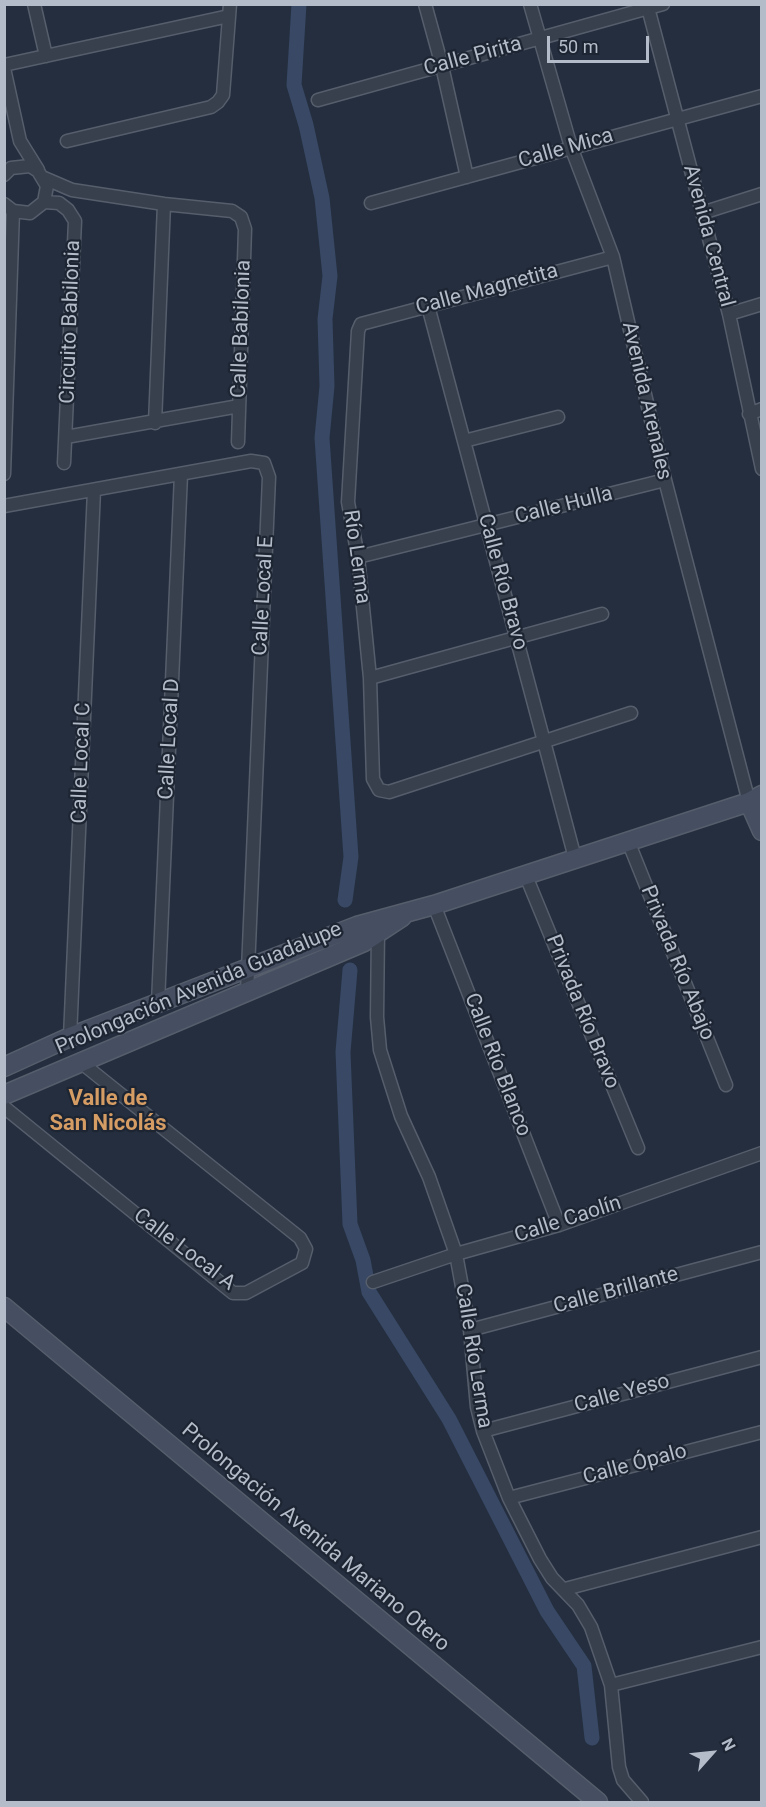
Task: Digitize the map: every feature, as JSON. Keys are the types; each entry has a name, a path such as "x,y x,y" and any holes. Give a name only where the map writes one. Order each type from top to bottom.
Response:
{"main road":[{"name":"Prolongación Avenida Guadalupe","path":"4,1095 83,1064 247,993 406,914 755,799"},
{"path":"755,799 762,831"},
{"name":"Prolongación Avenida Guadalupe","path":"4,1067 70,1037 247,967 377,927"},
{"name":"Prolongación Avenida Mariano Otero","path":"4,1307 598,1803"}],"street":[{"path":"34,4 46,56"},
{"path":"425,4 442,66 466,177"},
{"name":"Avenida Arenales","path":"530,4 571,147 613,257 665,480 755,799"},
{"name":"Calle Pirita","path":"318,100 663,4"},
{"name":"Avenida Central","path":"648,7 729,314 762,470"},
{"path":"4,474 8,208 30,213 44,202 47,186 20,141 4,66 230,10 223,95 215,105 68,141"},
{"name":"Calle Mica","path":"371,203 762,96"},
{"path":"8,171 20,141"},
{"path":"8,171 30,166 72,189 164,204 155,423"},
{"path":"702,213 762,194"},
{"name":"Circuito Babilonia","path":"44,202 59,203 68,210 75,221 64,463"},
{"name":"Calle Babilonia","path":"164,204 232,211 241,217 245,230 238,442"},
{"name":"Calle Magnetita","path":"361,324 613,257"},
{"path":"729,314 762,304"},
{"name":"Calle Río Bravo","path":"428,306 575,858"},
{"name":"Río Lerma","path":"361,324 358,331 348,502 358,557 370,678 373,779 379,790 390,792 544,740"},
{"path":"66,437 155,423 239,406"},
{"path":"749,414 762,410"},
{"path":"464,441 558,417"},
{"name":"Calle Local E","path":"4,506 251,461 264,463 269,477 247,993"},
{"name":"Calle Local D","path":"158,1003 181,474"},
{"name":"Calle Hulla","path":"358,557 665,480"},
{"name":"Calle Local C","path":"70,1037 94,490"},
{"path":"370,678 602,614"},
{"path":"544,740 631,713"},
{"name":"Privada Río Abajo","path":"628,841 726,1085"},
{"name":"Privada Río Bravo","path":"526,876 638,1148"},
{"name":"Calle Río Blanco","path":"434,905 559,1225"},
{"name":"Calle Río Lerma","path":"377,927 377,1017 384,1066 456,1254 470,1330 476,1398 483,1431 509,1498 540,1559 552,1578 565,1589 591,1627 610,1685 619,1767 623,1780 642,1803"},
{"name":"Calle Local A","path":"4,1107 233,1293 246,1293 302,1263 306,1249 300,1238 83,1064"},
{"name":"Calle Caolín","path":"373,1282 456,1254 559,1225 762,1153"},
{"name":"Calle Brillante","path":"470,1330 762,1252"},
{"name":"Calle Yeso","path":"483,1431 762,1357"},
{"name":"Calle Ópalo","path":"509,1498 762,1432"},
{"path":"565,1589 762,1537"},
{"path":"610,1685 762,1647"}],"waterway":[{"path":"299,4 294,85 306,125 322,198 330,276 325,319 327,386 322,438 351,857 345,900"},
{"path":"350,970 343,1052 350,1224 363,1260 369,1292 449,1419 547,1611 584,1666 592,1738"}],"district":[{"name":"Valle de San Nicolás","path":"108,1112"}]}
